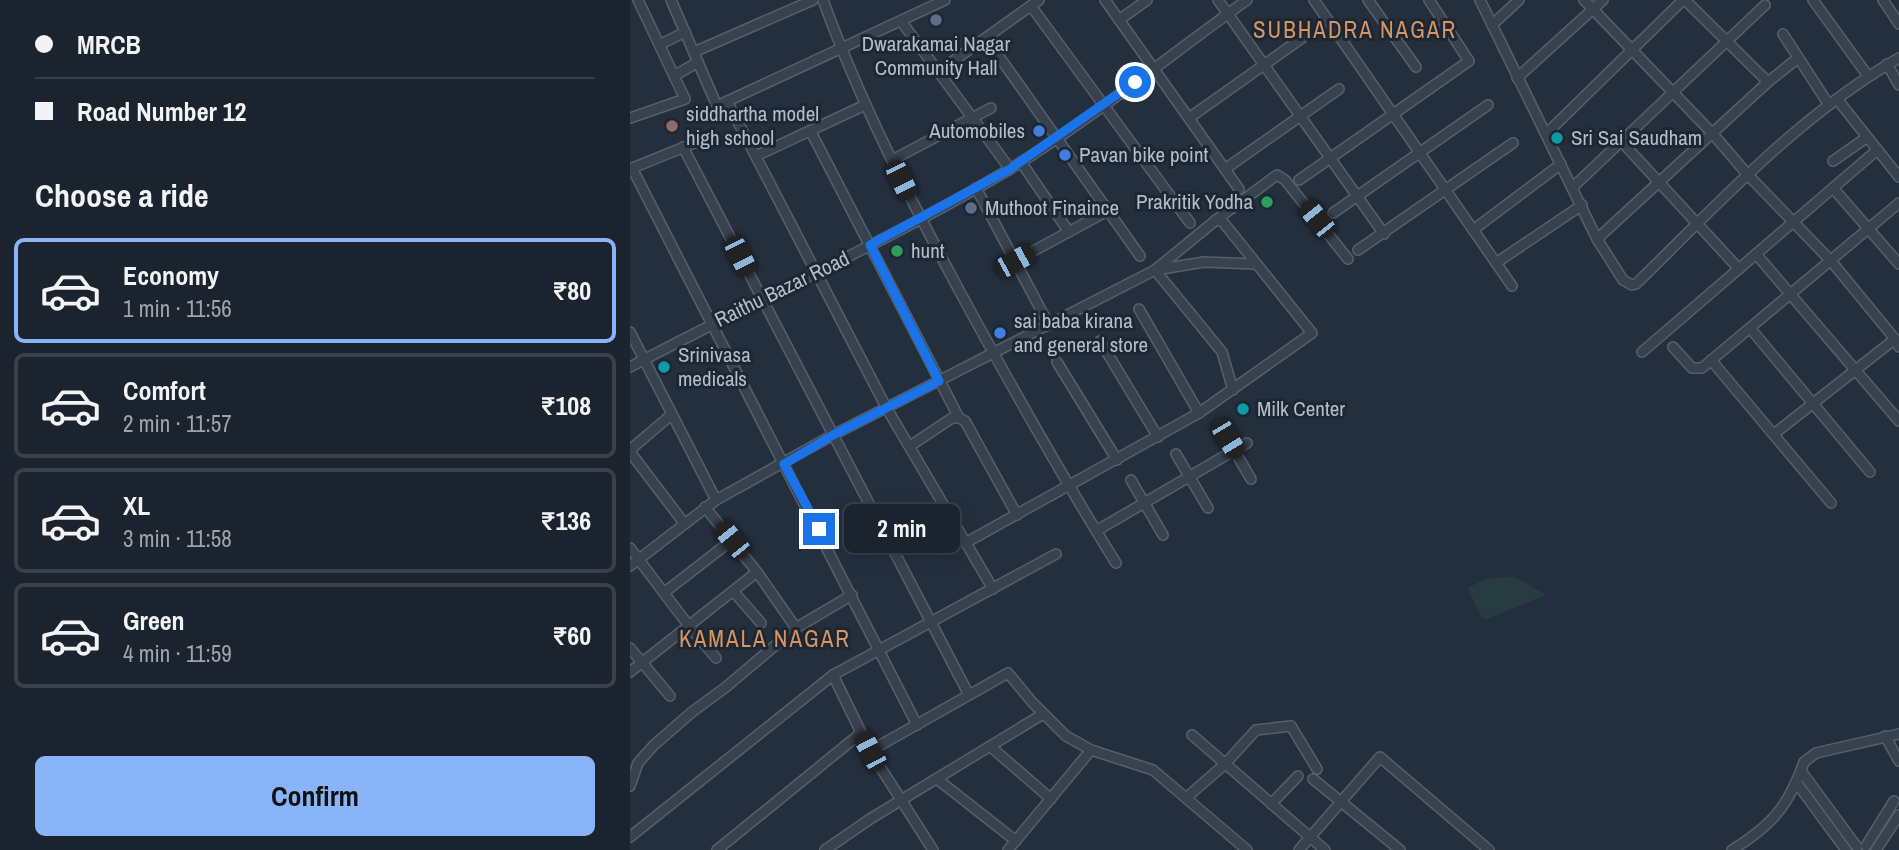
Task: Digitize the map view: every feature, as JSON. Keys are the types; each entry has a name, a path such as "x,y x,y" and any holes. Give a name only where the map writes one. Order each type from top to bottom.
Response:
{"street":[{"path":"694,52 813,0"},
{"path":"823,0 865,105 920,218 1069,487 1116,563"},
{"path":"675,1 685,32 717,106 945,0"},
{"path":"1105,0 1239,188"},
{"path":"1119,20 1147,0"},
{"path":"1218,0 1384,234"},
{"name":"Raithu Bazar Road","path":"630,367 870,245 1010,169 1247,0"},
{"path":"1314,0 1512,286"},
{"path":"1368,0 1416,67"},
{"path":"1299,180 1469,61 1429,0"},
{"path":"1480,0 1597,239 1623,280 1632,285 1748,175 1833,102 1868,76 1899,58"},
{"path":"1492,25 1519,0"},
{"path":"1584,0 1713,133 1748,175 1830,261 1897,343 1856,370 1774,434"},
{"path":"1517,78 1603,0"},
{"path":"1546,134 1684,0 1768,82"},
{"path":"1813,0 1868,76"},
{"path":"1883,0 1899,24"},
{"path":"630,7 639,2 685,99 632,118 630,107"},
{"path":"939,71 1035,3 1103,105 1190,223"},
{"path":"1573,187 1725,40 1765,5"},
{"path":"901,21 1010,169"},
{"path":"661,44 685,32"},
{"path":"1783,34 1798,58 1833,102 1899,177"},
{"path":"986,38 1140,256"},
{"path":"1189,118 1302,38"},
{"path":"1597,239 1768,82 1798,58"},
{"path":"674,76 698,62"},
{"path":"1887,64 1899,85"},
{"path":"1225,169 1339,89"},
{"path":"727,101 886,407 993,589"},
{"path":"756,156 865,105"},
{"path":"1334,213 1488,105"},
{"path":"892,160 991,108"},
{"path":"811,132 959,418"},
{"path":"709,137 631,169 917,724"},
{"path":"1833,161 1866,138"},
{"path":"1621,141 1739,269"},
{"path":"1358,250 1513,143"},
{"path":"683,148 969,695"},
{"path":"1642,352 1876,151"},
{"path":"1020,162 1069,232"},
{"path":"1473,230 1561,164"},
{"path":"630,566 716,500 886,407 1155,270 1277,175 1285,180 1348,259"},
{"path":"976,188 1049,325"},
{"path":"1833,188 1899,264"},
{"path":"1673,347 1696,369 1702,368 1899,203"},
{"path":"1496,263 1582,205"},
{"path":"1015,261 1109,210"},
{"path":"967,542 1199,413 1312,333 1223,222 1216,220"},
{"path":"1756,254 1899,421"},
{"path":"1155,270 1204,262 1256,264"},
{"path":"1155,270 1222,352 1233,390"},
{"path":"1139,309 1199,413"},
{"path":"1750,328 1870,472"},
{"path":"630,332 716,500"},
{"path":"1100,341 1158,437"},
{"path":"1711,360 1831,503"},
{"path":"1057,362 1117,460"},
{"path":"671,415 630,451 684,523"},
{"path":"910,446 952,418 965,421 1017,515"},
{"path":"1220,426 1251,479"},
{"path":"1096,531 1247,443"},
{"path":"1176,454 1208,508"},
{"path":"1131,480 1163,535"},
{"path":"705,507 757,572 796,628"},
{"path":"665,592 732,540"},
{"path":"630,548 716,658"},
{"path":"630,836 833,675 1056,554"},
{"path":"630,672 757,572"},
{"path":"733,591 761,623"},
{"path":"630,786 638,763 654,744 796,628 852,594"},
{"path":"630,648 670,696"},
{"path":"870,751 1007,673 1066,736 1091,750 1153,770 1247,850"},
{"path":"833,675 870,751 931,849"},
{"path":"825,850 901,800 1043,714"},
{"path":"1186,798 1225,764 1256,730 1291,726 1315,774 1341,802 1400,850"},
{"path":"717,850 861,733"},
{"path":"1732,850 1749,845 1788,801 1808,757 1899,734"},
{"path":"1192,735 1325,850"},
{"path":"1885,736 1899,761"},
{"path":"991,747 1051,799"},
{"path":"1008,850 1091,750"},
{"path":"1300,850 1380,757 1483,848"},
{"path":"1801,771 1865,849"},
{"path":"1271,804 1298,776"},
{"path":"937,779 1016,841"},
{"path":"1796,782 1846,850"},
{"path":"1865,849 1894,801"},
{"path":"1865,849 1899,815"}],"green space":[{"path":"1513,576 1546,595 1487,619 1481,617 1468,588 1485,579"}],"place":[{"name":"Dwarakamai Nagar Community Hall","path":"936,20"},
{"name":"siddhartha model high school","path":"672,126"},
{"name":"Automobiles","path":"1039,131"},
{"name":"Sri Sai Saudham","path":"1557,138"},
{"name":"Pavan bike point","path":"1065,155"},
{"name":"Prakritik Yodha","path":"1267,202"},
{"name":"Muthoot Finaince","path":"971,208"},
{"name":"hunt","path":"897,251"},
{"name":"sai baba kirana and general store","path":"1000,333"},
{"name":"Srinivasa medicals","path":"664,367"},
{"name":"Milk Center","path":"1243,409"}],"district":[{"name":"SUBHADRA NAGAR","path":"1355,30"},
{"name":"KAMALA NAGAR","path":"765,639"}],"route":[{"path":"819,529 784,464 833,435 939,381 870,245 1010,169 1135,82"}]}
